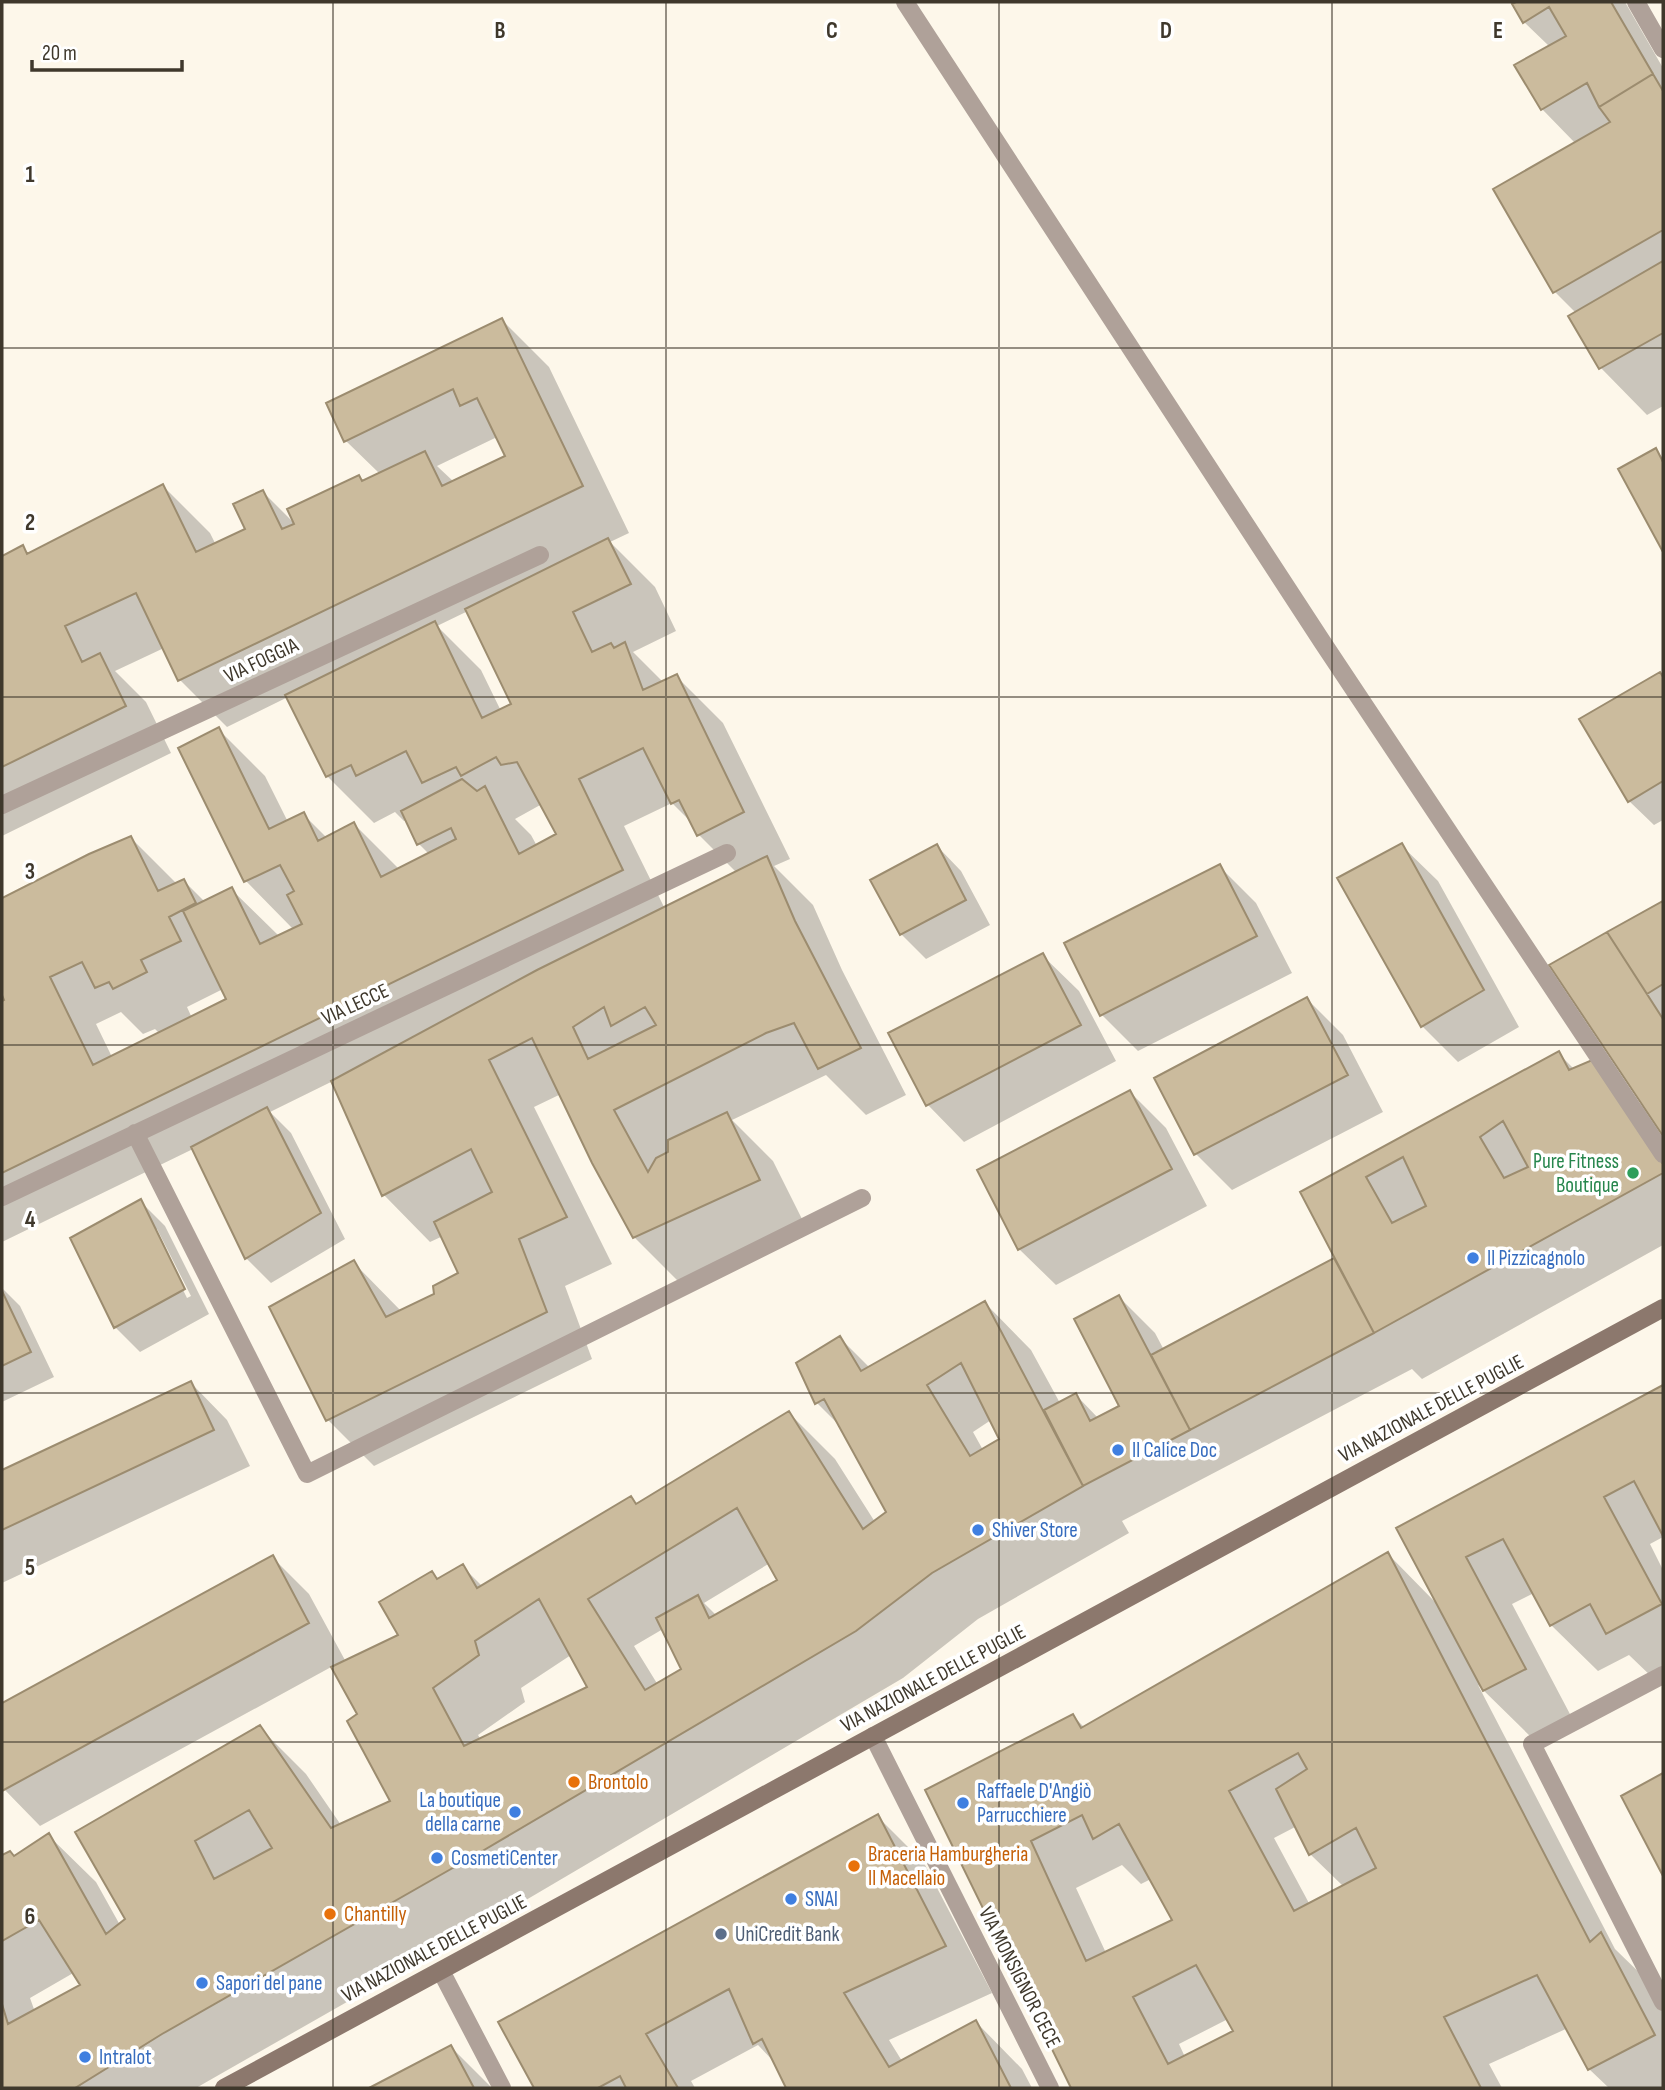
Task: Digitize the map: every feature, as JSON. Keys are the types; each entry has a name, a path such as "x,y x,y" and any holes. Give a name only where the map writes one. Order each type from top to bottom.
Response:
{"main road":[{"name":"VIA NAZIONALE DELLE PUGLIE","path":"224,2088 1663,1308"}],"street":[{"path":"905,2 1323,643 1663,1154"},
{"path":"1636,2 1663,49"},
{"name":"VIA FOGGIA","path":"2,806 540,555"},
{"name":"VIA LECCE","path":"2,1196 727,853"},
{"path":"135,1133 307,1474 862,1198"},
{"path":"1663,1675 1532,1744 1663,2002"},
{"name":"VIA MONSIGNOR CECE","path":"873,1736 1050,2088"},
{"path":"441,1970 502,2088"}],"building":[{"path":"1611,2 1653,74 1599,107 1587,83 1541,110 1514,65 1566,36 1549,7 1523,23 1512,4"},
{"path":"1653,74 1663,91 1663,230 1553,293 1493,189 1610,122 1599,107"},
{"path":"1663,261 1663,333 1599,369 1568,316"},
{"path":"502,318 583,486 178,681 136,593 65,626 82,662 100,653 126,706 2,767 2,556 23,545 27,554 163,484 196,552 245,529 233,504 263,490 282,529 294,524 287,509 359,475 362,481 425,451 442,486 505,456 477,398 460,406 453,389 344,442 326,403"},
{"path":"1656,448 1663,462 1663,552 1618,469"},
{"path":"608,538 631,584 573,612 592,652 611,643 614,648 625,642 643,690 677,674 744,812 697,836 679,800 671,804 643,748 579,779 623,870 2,1173 2,898 131,836 158,891 184,879 196,903 169,917 181,941 141,960 147,972 113,989 109,982 95,988 82,962 50,977 93,1065 226,999 183,911 232,887 260,944 302,924 287,895 294,891 280,865 244,882 178,748 219,727 269,829 304,812 318,841 354,822 381,877 456,839 451,828 417,845 401,811 462,779 477,791 485,786 519,854 556,834 517,762 501,765 496,757 461,776 456,767 422,783 406,751 356,776 351,765 326,777 285,695 435,621 482,718 511,704 465,609"},
{"path":"1660,672 1663,677 1663,781 1628,802 1579,719"},
{"path":"1402,843 1484,990 1421,1027 1337,878"},
{"path":"937,844 966,900 900,935 870,880"},
{"path":"767,856 795,921 861,1048 818,1069 794,1023 766,1033 614,1110 648,1172 656,1158 668,1152 668,1140 727,1112 760,1180 633,1238 592,1163 532,1038 489,1060 567,1217 519,1239 547,1312 326,1421 269,1307 354,1260 386,1317 434,1294 433,1286 458,1273 434,1222 492,1192 471,1149 382,1196 331,1081 537,970","holes":["604,1007 611,1026 645,1007 656,1025 588,1059 573,1027"]},
{"path":"1220,864 1257,936 1100,1016 1064,943"},
{"path":"1663,901 1663,984 1647,994 1607,932"},
{"path":"1607,932 1663,1019 1663,1136 1549,965"},
{"path":"1043,953 1081,1025 926,1106 888,1033"},
{"path":"1307,997 1348,1075 1194,1155 1154,1078"},
{"path":"1559,1051 1569,1070 1597,1058 1663,1164 1663,1173 1374,1333 1300,1192","holes":["1503,1121 1528,1167 1504,1178 1480,1137","1403,1157 1426,1206 1392,1223 1366,1177"]},
{"path":"1130,1090 1172,1169 1018,1250 977,1170"},
{"path":"267,1107 321,1213 245,1259 191,1147"},
{"path":"141,1199 185,1289 114,1328 70,1238"},
{"path":"1334,1258 1374,1333 1190,1430 1151,1355"},
{"path":"2,1291 31,1352 2,1366"},
{"path":"1119,1295 1190,1430 1083,1486 1044,1410 1076,1393 1090,1421 1119,1406 1074,1319"},
{"path":"985,1301 1083,1486 932,1573 856,1631 479,1853 162,2034 75,2088 2,2088 2,2004 8,2024 80,1985 39,1920 2,1941 2,1855 10,1851 14,1856 49,1833 106,1934 125,1919 75,1832 260,1725 331,1828 390,1801 347,1721 357,1714 331,1667 398,1635 379,1602 432,1571 437,1579 463,1564 477,1588 631,1496 636,1504 789,1411 863,1529 886,1512 824,1399 815,1404 796,1363 840,1336 861,1371","holes":["961,1363 999,1439 970,1456 927,1385","737,1508 777,1580 709,1618 698,1595 656,1618 681,1669 645,1690 588,1599","539,1599 587,1687 464,1746 433,1688 479,1655 475,1641","249,1810 272,1848 214,1879 195,1841"]},
{"path":"191,1381 214,1430 2,1530 2,1470"},
{"path":"1663,1385 1663,1536 1634,1481 1604,1497 1662,1604 1606,1634 1590,1604 1550,1626 1503,1539 1466,1557 1526,1669 1483,1691 1396,1528"},
{"path":"1388,1552 1590,1942 1601,1932 1655,2035 1588,2070 1537,1975 1444,2017 1481,2088 1071,2088 925,1790 1073,1714 1081,1728","holes":["1298,1753 1307,1769 1276,1789 1309,1855 1356,1828 1376,1868 1294,1911 1229,1791","1082,1815 1093,1839 1119,1824 1172,1920 1086,1961 1031,1841","1196,1965 1233,2031 1168,2064 1133,1997"]},
{"path":"273,1555 309,1623 2,1791 2,1703"},
{"path":"1663,1773 1663,1876 1621,1796"},
{"path":"878,1814 946,1946 844,1993 889,2067 976,2020 1011,2088 786,2088 762,2039 753,2044 729,1989 646,2034 678,2088 626,2088 620,2076 598,2088 534,2088 498,2022"},
{"path":"451,2045 474,2088 369,2088"}],"place":[{"name":"Pure Fitness Boutique","path":"1633,1173"},
{"name":"Il Pizzicagnolo","path":"1473,1258"},
{"name":"Il Calice Doc","path":"1118,1450"},
{"name":"Shiver Store","path":"978,1530"},
{"name":"Brontolo","path":"574,1782"},
{"name":"Raffaele D'Angiò Parrucchiere","path":"963,1803"},
{"name":"La boutique della carne","path":"515,1812"},
{"name":"CosmetiCenter","path":"437,1858"},
{"name":"Braceria Hamburgheria Il Macellaio","path":"854,1866"},
{"name":"SNAI","path":"791,1899"},
{"name":"Chantilly","path":"330,1914"},
{"name":"UniCredit Bank","path":"721,1934"},
{"name":"Sapori del pane","path":"202,1983"},
{"name":"Intralot","path":"85,2057"}]}
